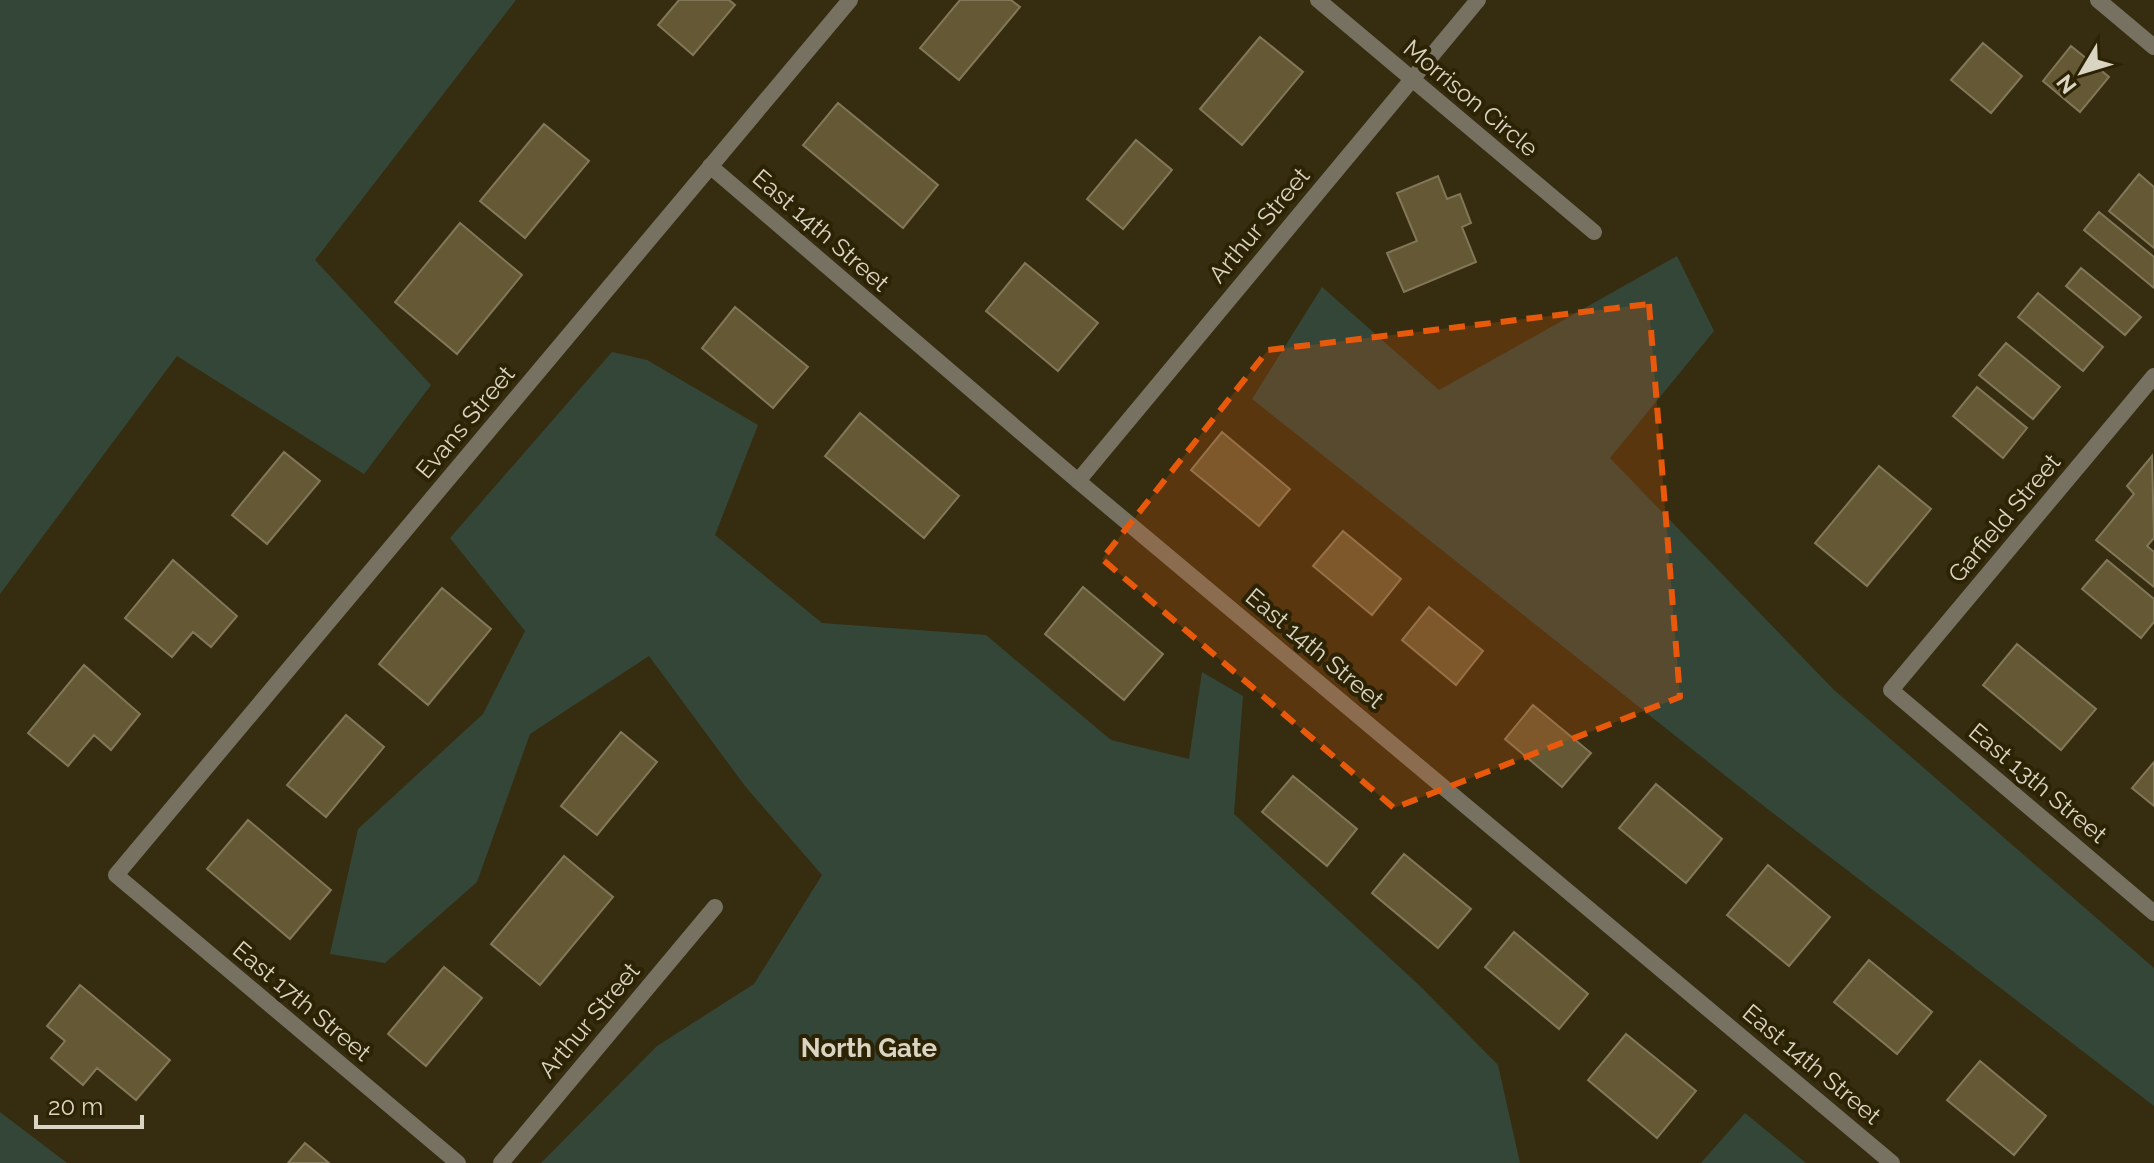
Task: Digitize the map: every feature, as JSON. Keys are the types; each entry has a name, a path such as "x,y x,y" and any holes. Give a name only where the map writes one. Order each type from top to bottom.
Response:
{"street":[{"name":"Evans Street","path":"116,875 850,0"},
{"name":"Morrison Circle","path":"1318,0 1594,232"},
{"name":"Arthur Street","path":"1078,481 1478,0"},
{"path":"2098,0 2154,47"},
{"name":"East 14th Street","path":"710,166 1078,481 1892,1163"},
{"name":"Garfield Street","path":"1891,690 2154,376"},
{"name":"East 13th Street","path":"1891,690 2154,913"},
{"name":"East 17th Street","path":"116,875 458,1163"},
{"name":"Arthur Street","path":"501,1163 715,907"}],"highlighted area":[{"path":"1649,304 1680,697 1394,808 1102,559 1268,350"}],"green space":[{"path":"0,0 516,0 315,260 431,385 364,474 177,356 0,594"},
{"path":"1677,256 1714,331 1610,458 1833,689 2154,968 2154,1106 1756,800 1252,399 1322,287 1439,390"},
{"path":"612,352 647,360 758,425 715,535 822,623 986,635 1111,740 1189,759 1202,672 1243,696 1234,814 1421,987 1498,1065 1520,1163 541,1163 657,1046 754,984 822,875 745,786 649,656 530,734 477,882 385,963 330,954 358,829 483,714 525,631 450,538"},
{"path":"0,1112 67,1163 0,1163"},
{"path":"1745,1113 1806,1163 1701,1163"}],"building":[{"path":"679,0 729,0 735,5 693,55 658,25"},
{"path":"960,0 1011,0 1020,7 959,80 920,48"},
{"path":"1260,37 1303,72 1242,145 1200,109"},
{"path":"1983,43 2022,76 1991,113 1951,80"},
{"path":"2071,46 2109,77 2080,112 2043,81"},
{"path":"838,103 938,185 903,228 803,145"},
{"path":"544,124 589,161 525,238 480,201"},
{"path":"1136,140 1172,170 1123,229 1087,199"},
{"path":"2139,174 2154,187 2154,248 2109,211"},
{"path":"1438,176 1447,199 1460,194 1471,223 1462,227 1476,262 1404,292 1387,253 1417,241 1397,193"},
{"path":"2099,212 2154,257 2154,288 2084,230"},
{"path":"460,223 522,275 457,354 395,302"},
{"path":"1025,263 1098,323 1058,371 986,311"},
{"path":"2081,268 2141,317 2125,335 2066,286"},
{"path":"2038,293 2103,347 2083,371 2018,317"},
{"path":"735,307 808,367 773,408 702,348"},
{"path":"2006,343 2060,387 2033,419 1979,375"},
{"path":"1977,387 2027,428 2003,458 1953,416"},
{"path":"860,413 959,496 924,538 825,456"},
{"path":"1222,432 1290,489 1259,526 1191,470"},
{"path":"284,452 320,481 267,544 232,515"},
{"path":"2152,456 2154,538 2147,546 2154,552 2154,587 2096,540 2134,494 2127,486"},
{"path":"1879,466 1931,509 1867,586 1815,543"},
{"path":"1343,531 1401,579 1372,615 1313,566"},
{"path":"173,560 237,616 211,647 193,632 172,657 125,618"},
{"path":"2107,560 2154,599 2154,622 2141,638 2082,589"},
{"path":"1083,587 1163,654 1124,700 1045,634"},
{"path":"442,588 491,629 428,705 379,664"},
{"path":"1429,607 1483,651 1456,685 1402,640"},
{"path":"2017,644 2096,709 2061,750 1983,685"},
{"path":"84,665 140,714 111,750 94,735 68,766 28,733"},
{"path":"1533,705 1591,753 1562,787 1505,739"},
{"path":"346,715 384,747 326,817 287,785"},
{"path":"621,732 657,762 597,835 561,806"},
{"path":"2154,762 2154,806 2132,788"},
{"path":"1293,776 1357,829 1327,866 1262,812"},
{"path":"1656,784 1722,839 1686,883 1619,828"},
{"path":"248,820 331,890 290,939 207,869"},
{"path":"1404,854 1471,909 1438,948 1372,893"},
{"path":"564,856 613,897 540,985 491,944"},
{"path":"1768,865 1830,917 1789,966 1727,915"},
{"path":"1514,932 1588,994 1559,1029 1485,967"},
{"path":"1869,960 1932,1012 1897,1054 1834,1002"},
{"path":"444,967 482,998 426,1066 388,1034"},
{"path":"80,985 170,1060 136,1100 97,1068 83,1085 51,1058 65,1041 47,1026"},
{"path":"1626,1034 1696,1091 1657,1138 1588,1080"},
{"path":"1980,1061 2046,1116 2014,1155 1947,1100"},
{"path":"305,1143 329,1163 288,1163"}],"district":[{"name":"North Gate","path":"869,1048"}]}
